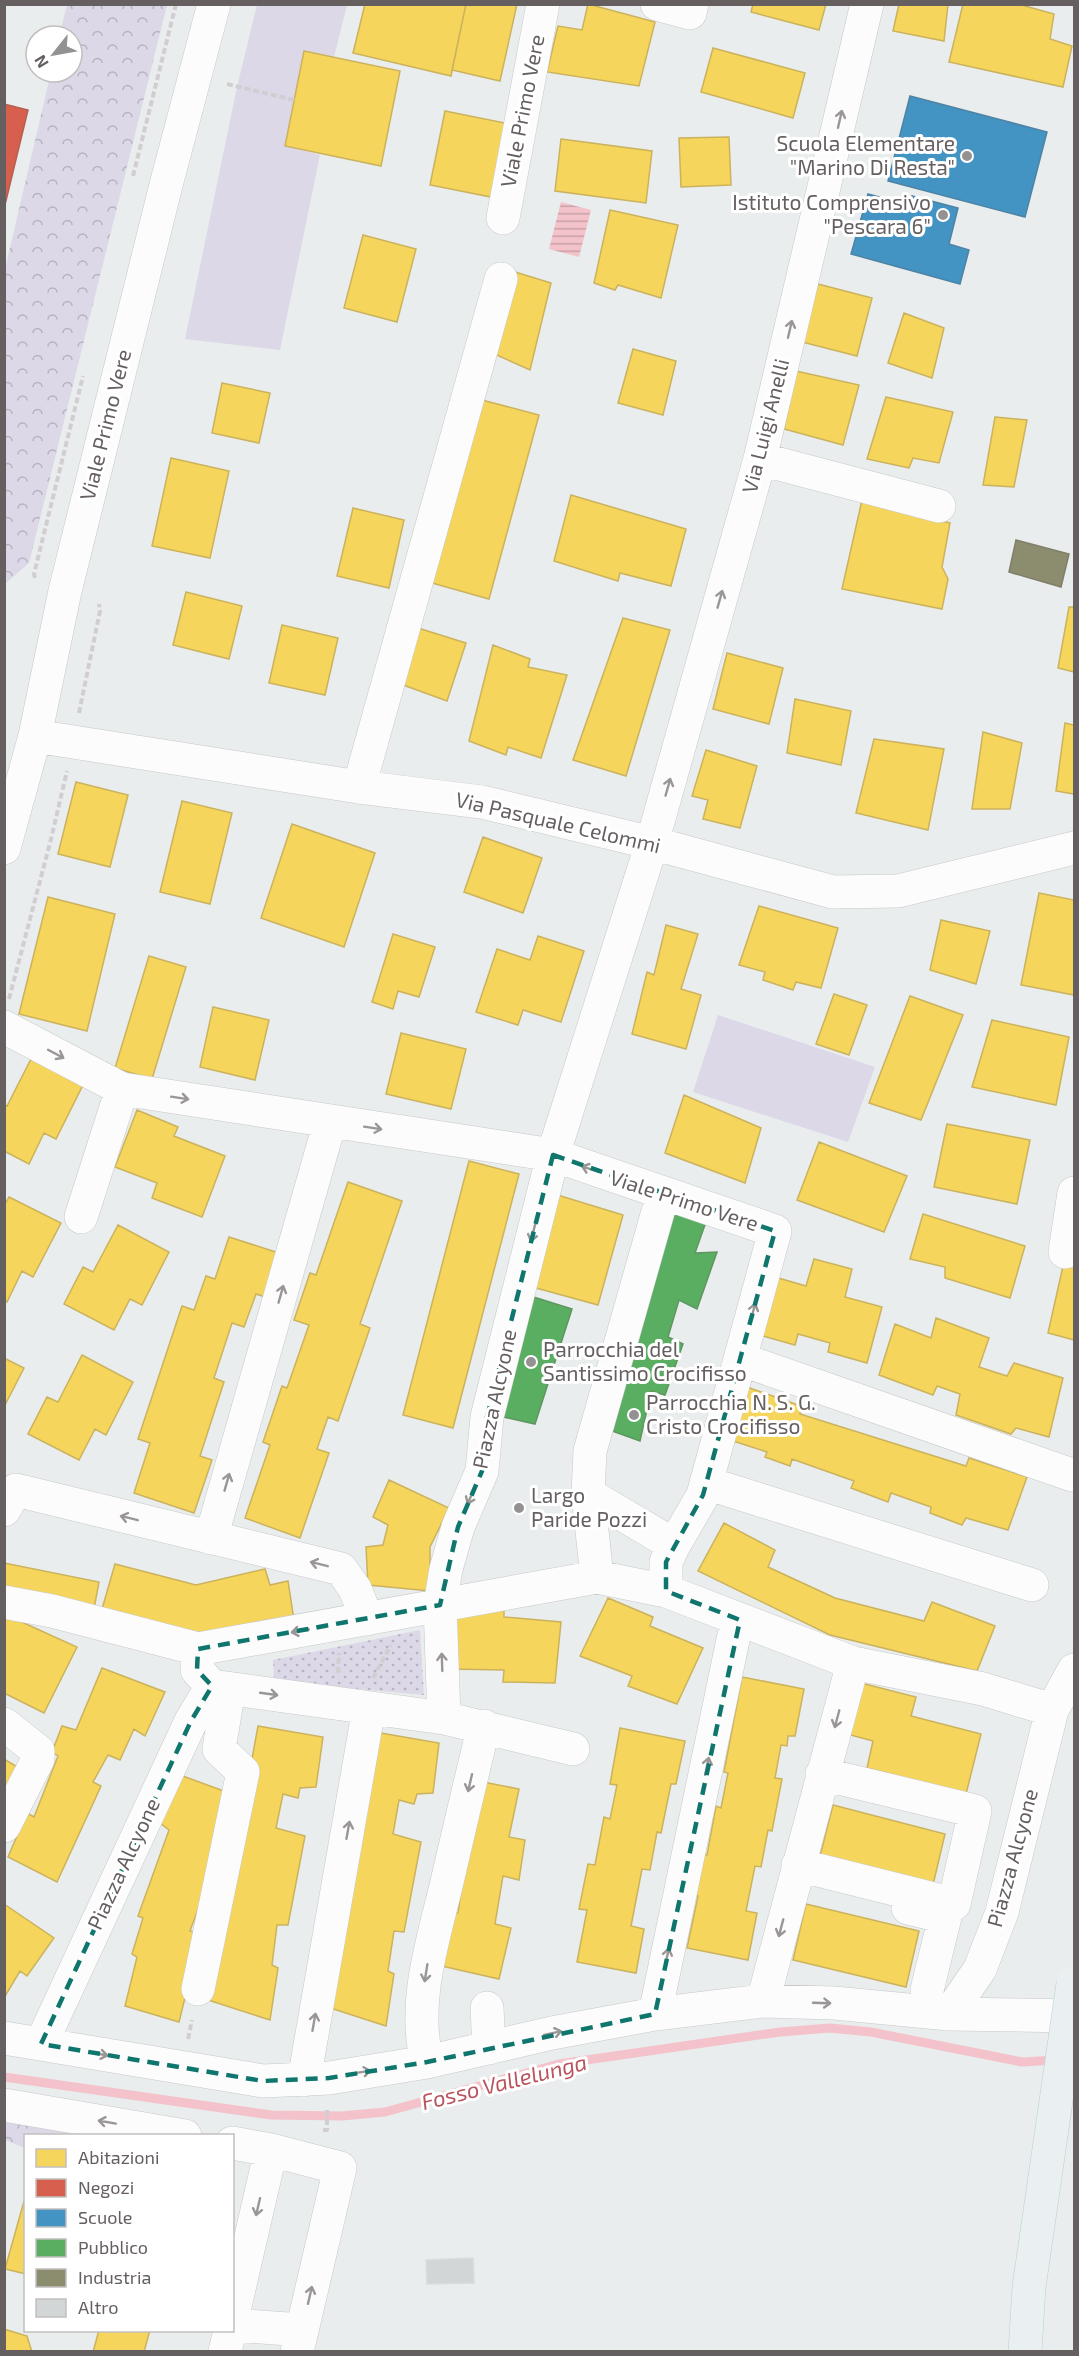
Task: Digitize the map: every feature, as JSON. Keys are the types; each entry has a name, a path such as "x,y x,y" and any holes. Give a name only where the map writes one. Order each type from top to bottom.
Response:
{"main road":[{"path":"1025,2352 1029,2287 1048,2141 1073,1984"}],"street":[{"name":"Viale Primo Vere","path":"4,848 35,736 65,591 166,185 214,4"},
{"name":"Viale Primo Vere","path":"503,218 543,4"},
{"path":"657,4 690,13 692,4"},
{"name":"Via Luigi Anelli","path":"652,843 760,459 867,4"},
{"path":"359,787 501,279"},
{"path":"760,459 939,506"},
{"name":"Via Pasquale Celommi","path":"35,736 359,787 482,802 652,843 833,892 898,891 1074,848"},
{"name":"Piazza Alcyone","path":"444,1718 440,1605 446,1569 458,1527 482,1471 487,1417 553,1155 652,843"},
{"path":"6,1017 122,1089 553,1155"},
{"path":"81,1217 122,1089"},
{"path":"211,1538 330,1122"},
{"name":"Viale Primo Vere","path":"553,1155 775,1231 703,1495 674,1545"},
{"path":"1065,1252 1074,1193"},
{"path":"597,1577 588,1494 590,1451 663,1194"},
{"path":"740,1359 1072,1475"},
{"path":"706,1483 1032,1585"},
{"path":"4,1509 16,1490 341,1569 355,1589 367,1619"},
{"path":"588,1494 674,1545 666,1562 666,1591"},
{"path":"4,1602 52,1611 198,1649 597,1577 666,1591 853,1663 983,1689 1052,1710"},
{"path":"656,2014 734,1635 740,1620"},
{"path":"198,1649 197,1670 220,1688 370,1694 444,1718 573,1749"},
{"path":"763,2001 853,1663"},
{"name":"Piazza Alcyone","path":"949,2014 980,1969 1002,1912 1052,1710 1074,1670"},
{"path":"198,1989 243,1772 219,1749 220,1688"},
{"name":"Piazza Alcyone","path":"41,2044 191,1721 220,1688"},
{"path":"304,2080 370,1694"},
{"path":"4,1724 38,1751 38,1759 4,1827"},
{"path":"427,2062 422,2043 420,2020 426,1969 484,1726"},
{"path":"796,1872 954,1904 975,1811 822,1774"},
{"path":"796,1872 945,1917 927,1990"},
{"path":"4,2038 263,2081 304,2080 427,2062 552,2033 656,2014 763,2001 834,2003 949,2014 1074,2016"},
{"path":"487,2008 489,2048"},
{"path":"4,2105 174,2134"},
{"path":"234,2144 271,2150 340,2168 299,2341 234,2325"},
{"path":"234,2310 271,2150"},
{"path":"225,2352 230,2332"}],"path":[{"path":"227,84 294,100"},
{"path":"77,720 100,611 99,604"},
{"path":"6,1017 67,770"},
{"path":"370,1694 397,1635 400,1613"},
{"path":"338,1677 339,1647"},
{"path":"182,2069 198,1989"}],"highlighted area":[{"path":"553,1155 775,1231 703,1495 666,1562 666,1591 740,1620 655,2014 427,2062 329,2078 263,2081 41,2044 191,1721 212,1686 197,1670 198,1649 440,1605 458,1527 482,1471 487,1417"}],"green space":[{"path":"67,5 167,5 29,563 5,584 5,269 48,84 84,84 84,24 62,24"},
{"path":"257,5 347,5 334,57 304,52 285,145 320,155 280,350 185,339 237,87"},
{"path":"718,1015 875,1067 848,1142 693,1092"},
{"path":"420,1630 424,1695 274,1681 273,1660"},
{"path":"4,2110 119,2134 24,2134 24,2148 5,2140"}],"shaded area":[{"path":"561,202 591,210 579,257 549,249"}],"building: Abitazioni":[{"path":"365,4 466,4 451,76 353,53"},
{"path":"466,4 517,4 500,81 452,70"},
{"path":"588,4 655,22 639,86 547,72 558,26 582,30"},
{"path":"753,4 826,4 819,30 751,12"},
{"path":"899,4 948,4 944,41 893,31"},
{"path":"963,4 1018,4 1054,14 1050,39 1072,46 1063,87 949,62"},
{"path":"713,48 805,73 793,118 701,92"},
{"path":"304,51 400,71 381,166 285,146"},
{"path":"445,111 505,123 491,197 430,185"},
{"path":"729,137 731,185 681,187 679,138"},
{"path":"561,139 652,151 646,203 555,191"},
{"path":"610,210 678,225 661,298 618,285 615,290 594,283"},
{"path":"363,235 416,249 397,322 344,308"},
{"path":"512,271 551,283 530,370 490,352"},
{"path":"818,284 872,298 857,356 802,342"},
{"path":"904,313 944,328 932,378 888,363"},
{"path":"633,349 676,361 663,415 618,403"},
{"path":"796,371 859,385 843,445 784,429"},
{"path":"222,383 270,393 259,443 212,433"},
{"path":"886,397 953,412 939,463 913,458 909,468 867,459"},
{"path":"482,400 539,415 489,599 432,583"},
{"path":"995,417 1027,420 1014,487 983,485"},
{"path":"171,458 229,471 210,558 152,546"},
{"path":"571,495 686,529 671,586 620,573 618,581 554,561"},
{"path":"862,500 950,523 942,567 948,579 942,609 842,589"},
{"path":"353,508 404,520 389,588 337,576"},
{"path":"186,592 242,606 229,659 173,645"},
{"path":"1069,607 1074,607 1074,672 1058,668"},
{"path":"623,618 670,630 626,776 573,760"},
{"path":"282,625 338,638 325,695 269,683"},
{"path":"418,628 466,643 447,701 395,682"},
{"path":"493,645 530,659 528,667 567,675 541,758 508,747 506,755 469,741"},
{"path":"727,653 783,668 769,724 713,709"},
{"path":"795,699 851,711 841,765 787,753"},
{"path":"1065,723 1074,725 1074,794 1056,791"},
{"path":"983,732 1022,743 1010,809 972,809"},
{"path":"874,739 944,749 928,830 856,813"},
{"path":"706,750 757,766 740,828 703,819 708,800 692,796"},
{"path":"76,782 128,795 110,867 58,854"},
{"path":"182,801 232,813 210,904 160,892"},
{"path":"292,824 375,853 344,947 261,918"},
{"path":"483,837 542,858 523,913 464,892"},
{"path":"1039,893 1074,900 1074,995 1021,985"},
{"path":"48,897 115,914 87,1031 19,1014"},
{"path":"759,906 838,928 821,988 796,982 793,990 763,980 765,972 739,965"},
{"path":"941,920 990,931 976,984 930,970"},
{"path":"666,925 698,934 681,989 701,995 686,1049 632,1034 647,972 654,975"},
{"path":"393,934 435,947 419,997 398,991 393,1009 372,1002"},
{"path":"538,936 584,951 561,1022 523,1010 518,1025 476,1012 497,949 530,960"},
{"path":"149,956 186,967 152,1079 115,1068"},
{"path":"834,994 867,1005 849,1055 816,1044"},
{"path":"910,996 963,1015 921,1120 869,1103"},
{"path":"213,1007 269,1020 255,1080 200,1067"},
{"path":"992,1020 1069,1037 1056,1105 972,1087"},
{"path":"401,1033 466,1049 451,1109 386,1094"},
{"path":"31,1059 83,1085 56,1139 44,1133 29,1164 4,1151 4,1105 7,1106"},
{"path":"684,1095 761,1128 745,1183 665,1153"},
{"path":"137,1110 178,1127 174,1136 225,1156 202,1217 152,1198 157,1183 115,1167"},
{"path":"947,1124 1030,1140 1017,1204 934,1187"},
{"path":"819,1142 907,1176 884,1232 797,1200"},
{"path":"469,1161 519,1174 453,1428 403,1415"},
{"path":"348,1182 402,1201 360,1324 370,1328 338,1421 328,1417 317,1449 329,1453 300,1538 245,1518 270,1445 263,1442 282,1386 287,1388 309,1325 294,1320 310,1273 316,1275"},
{"path":"551,1193 623,1215 598,1305 525,1285"},
{"path":"9,1197 61,1223 33,1277 22,1271 7,1302 4,1301 4,1206"},
{"path":"923,1214 1025,1246 1010,1298 945,1278 945,1267 910,1259"},
{"path":"1074,1217 1074,1340 1048,1333"},
{"path":"118,1225 169,1252 142,1305 130,1299 114,1330 64,1304 83,1267 93,1272"},
{"path":"229,1237 279,1253 265,1297 256,1294 244,1327 232,1323 214,1378 224,1382 200,1456 212,1460 194,1513 134,1493 150,1443 138,1439 182,1306 194,1310 206,1276 215,1279"},
{"path":"814,1259 852,1269 845,1297 882,1307 867,1363 828,1352 830,1343 798,1334 795,1345 752,1333 768,1275 806,1286"},
{"path":"936,1318 989,1338 979,1367 1007,1376 1014,1363 1063,1378 1049,1437 1016,1428 1011,1434 956,1415 960,1394 937,1386 933,1395 879,1375 895,1324 931,1338"},
{"path":"82,1355 133,1382 106,1435 95,1429 79,1460 28,1434 47,1397 58,1402"},
{"path":"4,1358 24,1368 4,1407"},
{"path":"747,1387 801,1406 800,1414 966,1466 969,1458 1027,1477 1008,1530 966,1518 962,1525 930,1513 931,1507 891,1493 888,1502 851,1488 854,1481 792,1459 790,1466 765,1457 767,1452 733,1441"},
{"path":"389,1480 449,1508 430,1547 430,1591 368,1585 366,1547 383,1545 388,1525 373,1517"},
{"path":"724,1523 775,1550 768,1567 835,1598 924,1621 932,1602 995,1626 977,1671 830,1635 698,1571"},
{"path":"4,1563 99,1582 93,1614 4,1596"},
{"path":"115,1564 196,1585 265,1569 270,1585 288,1581 294,1620 192,1638 100,1616"},
{"path":"608,1598 653,1617 650,1626 703,1648 677,1704 628,1686 632,1676 580,1656"},
{"path":"456,1605 504,1608 504,1617 561,1622 555,1683 503,1682 504,1670 448,1669"},
{"path":"4,1614 77,1647 44,1713 4,1693"},
{"path":"102,1668 165,1692 145,1736 134,1729 120,1760 108,1755 93,1782 101,1786 57,1882 8,1857 27,1813 34,1817 58,1756 52,1752 62,1726 76,1730"},
{"path":"742,1677 804,1689 795,1736 788,1736 787,1746 781,1745 775,1778 782,1779 772,1831 768,1830 761,1867 755,1866 746,1911 757,1913 748,1960 687,1948 698,1896 693,1895 701,1854 707,1855 716,1806 721,1808 728,1773 724,1772"},
{"path":"849,1680 916,1697 911,1716 981,1734 966,1794 867,1768 873,1741 836,1731"},
{"path":"258,1726 323,1737 316,1787 300,1788 298,1798 283,1794 276,1828 305,1836 288,1925 277,1925 272,1965 278,1968 270,2020 208,2000"},
{"path":"620,1728 685,1741 676,1784 671,1784 661,1833 657,1832 650,1870 642,1869 631,1926 644,1929 636,1973 577,1962 587,1910 579,1909 588,1864 595,1865 604,1817 610,1819 617,1785 610,1784"},
{"path":"375,1732 439,1743 433,1793 417,1794 414,1804 399,1800 393,1834 421,1842 404,1932 394,1931 388,1971 394,1974 386,2026 324,2006"},
{"path":"4,1759 24,1771 4,1804"},
{"path":"180,1775 232,1794 220,1851 190,1931 201,1933 179,2022 125,2006 137,1957 132,1954 143,1918 138,1916 169,1830 160,1823"},
{"path":"483,1782 519,1789 509,1837 525,1840 519,1880 503,1876 495,1924 511,1928 499,1979 437,1965 449,1914 458,1913 468,1839"},
{"path":"833,1805 945,1834 932,1889 819,1860"},
{"path":"4,1904 54,1938 27,1976 20,1971 4,1998"},
{"path":"806,1904 919,1931 906,1987 793,1960"},
{"path":"24,2201 24,2274 5,2269"},
{"path":"4,2329 27,2336 32,2352 4,2352"},
{"path":"98,2332 149,2332 144,2352 93,2352"}],"building: Negozi":[{"path":"4,104 28,110 4,209"}],"building: Scuole":[{"name":"Scuola Elementare \"Marino Di Resta\"","path":"910,96 1047,132 1025,217 888,181"},
{"path":"868,194 909,205 912,196 958,208 949,244 969,250 960,284 851,254"}],"building: Pubblico":[{"path":"673,1211 707,1219 695,1253 717,1252 697,1309 679,1300 668,1337 683,1344 665,1395 651,1391 640,1441 604,1428"},
{"name":"Parrocchia del Santissimo Crocifisso","path":"524,1294 572,1309 535,1424 494,1415"}],"building: Industria":[{"path":"1016,540 1069,554 1061,587 1009,572"}],"building: Altro":[{"path":"473,2258 474,2283 427,2284 426,2260"}],"waterway":[{"name":"Fosso Vallelunga","path":"4,2077 271,2115 342,2116 385,2112 559,2064 780,2032 830,2028 871,2032 1022,2062 1057,2060"}],"place":[{"name":"Scuola Elementare \"Marino Di Resta\"","path":"967,156"},
{"name":"Istituto Comprensivo \"Pescara 6\"","path":"943,215"},
{"name":"Parrocchia del Santissimo Crocifisso","path":"531,1362"},
{"name":"Parrocchia N. S. G. Cristo Crocifisso","path":"634,1415"},
{"name":"Largo Paride Pozzi","path":"519,1508"}]}
